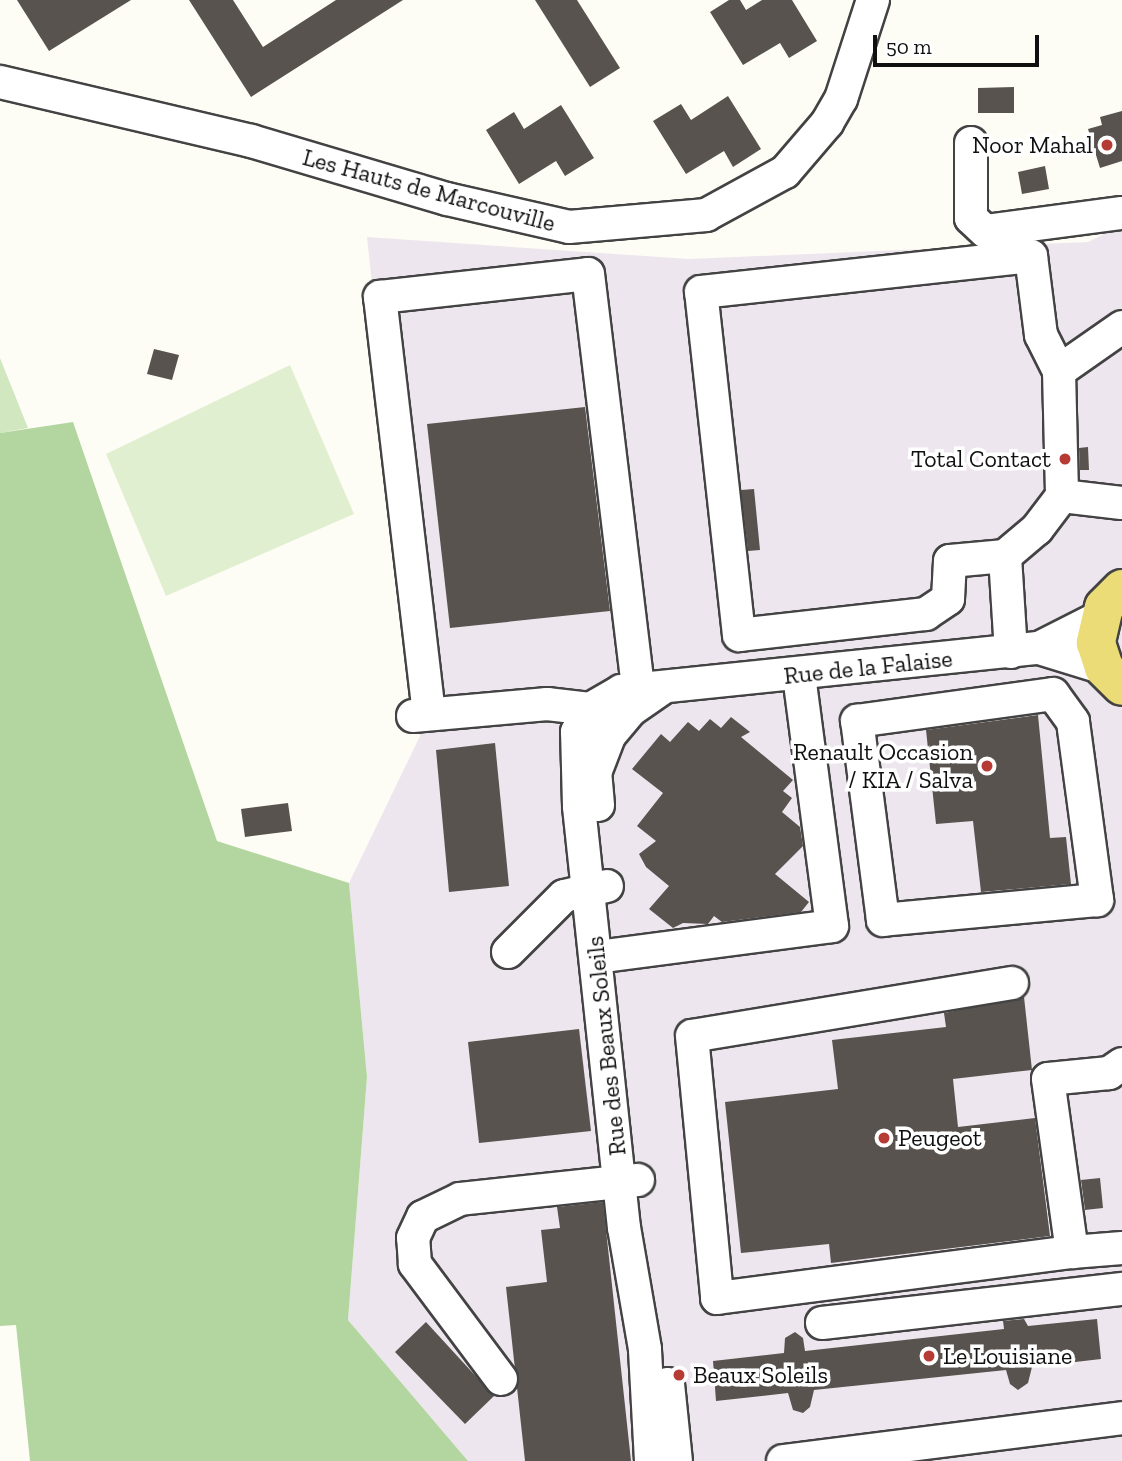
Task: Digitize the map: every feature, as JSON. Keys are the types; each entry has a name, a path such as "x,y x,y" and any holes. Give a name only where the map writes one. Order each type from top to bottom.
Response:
{"main road":[{"path":"1111,603 1096,643 1116,684"}],"street":[{"name":"Les Hauts de Marcouville","path":"0,82 251,141 447,199 569,227 706,215 785,172 827,123 841,99 873,0"},
{"path":"971,143 971,218 985,231 1122,213"},
{"path":"1031,256 1041,335 1059,371 1062,496 1037,529 1005,556 950,561 948,598 926,614 739,635 701,292 1031,256"},
{"path":"609,736 590,709 547,704 421,715 380,297 588,274 649,689"},
{"path":"1059,371 1122,327"},
{"path":"1062,496 1122,503"},
{"path":"1005,556 1025,650"},
{"name":"Rue de la Falaise","path":"698,686 1025,650 1111,603"},
{"name":"Rue de la Falaise","path":"1025,650 1116,684"},
{"path":"606,956 832,926 799,674"},
{"name":"Rue des Beaux Soleils","path":"651,1461 645,1349 606,956 598,887 575,755 577,732 590,709 609,696 649,689 698,686"},
{"name":"Rue des Beaux Soleils","path":"598,887 595,773 609,736 649,689"},
{"path":"1053,694 1073,722 1108,855 1097,900 883,920 857,721 1053,694"},
{"path":"508,952 564,896 598,887"},
{"path":"1012,983 692,1036 717,1298 1072,1252 1122,1248"},
{"path":"1072,1252 1048,1079 1109,1073 1122,1064"},
{"path":"501,1378 415,1264 413,1238 423,1217 460,1199 629,1181"},
{"name":"Rue des Beaux Soleils","path":"629,1181 662,1321 676,1461"},
{"path":"822,1323 1122,1289"},
{"path":"783,1461 895,1454 1122,1418"}],"shaded area":[{"path":"1122,225 1122,1461 468,1461 348,1320 367,1077 349,883 420,736 367,237 689,259 1088,242"}],"green space":[{"path":"0,358 28,428 0,433"},
{"path":"290,365 354,514 166,596 106,454"},
{"path":"73,422 217,841 349,883 367,1077 348,1320 468,1461 30,1461 16,1325 0,1326 0,433"}],"building":[{"path":"17,0 131,0 49,51"},
{"path":"189,0 233,0 263,47 336,0 403,0 251,97"},
{"path":"535,0 577,0 620,68 590,87"},
{"path":"729,0 740,0 746,10 762,0 792,0 817,41 789,58 780,43 743,65 710,12"},
{"path":"1014,87 1014,113 978,113 978,88"},
{"path":"728,96 761,149 733,167 724,151 686,174 653,121 681,104 691,120"},
{"path":"561,105 594,158 565,176 556,161 519,184 486,130 514,112 524,129"},
{"name":"Noor Mahal","path":"1122,111 1122,161 1100,168 1088,129 1102,125 1100,117"},
{"path":"1045,166 1049,189 1022,194 1018,172"},
{"path":"154,349 179,355 172,380 147,374"},
{"path":"585,407 610,611 450,628 427,424"},
{"path":"1088,447 1089,470 1080,470 1079,448"},
{"path":"754,489 760,550 748,551 741,490"},
{"name":"Renault Occasion / KIA / Salva","path":"1038,715 1050,838 1066,837 1071,884 981,892 973,821 936,824 926,730"},
{"path":"731,717 750,732 741,737 793,780 783,791 792,798 782,812 800,827 803,846 775,874 809,902 801,912 722,922 714,916 708,924 683,923 673,928 649,909 669,886 646,867 639,854 656,841 637,826 663,793 632,769 661,734 670,742 688,722 699,731 710,719 721,728"},
{"path":"495,743 509,886 449,892 436,750"},
{"path":"288,803 292,831 245,837 241,809"},
{"name":"Peugeot","path":"1024,997 1032,1070 953,1079 958,1127 1035,1118 1050,1236 831,1263 829,1244 741,1253 725,1102 838,1089 832,1040 946,1027 944,1013"},
{"path":"579,1029 591,1131 479,1143 468,1042"},
{"path":"1100,1178 1103,1208 1085,1210 1081,1180"},
{"path":"603,1202 631,1461 525,1461 506,1287 547,1282 541,1230 560,1228 557,1207"},
{"name":"Le Louisiane","path":"1024,1319 1028,1326 1097,1319 1101,1359 1032,1367 1028,1383 1018,1390 1010,1384 1006,1370 814,1390 810,1407 803,1413 793,1410 788,1393 716,1401 713,1361 784,1353 785,1338 795,1332 803,1338 805,1351 1004,1329 1003,1321"},
{"path":"426,1322 494,1396 465,1424 395,1352"}],"place":[{"name":"Noor Mahal","path":"1107,145"},
{"name":"Total Contact","path":"1065,459"},
{"name":"Renault Occasion / KIA / Salva","path":"987,766"},
{"name":"Peugeot","path":"884,1138"},
{"name":"Le Louisiane","path":"929,1356"},
{"name":"Beaux Soleils","path":"679,1375"}]}
